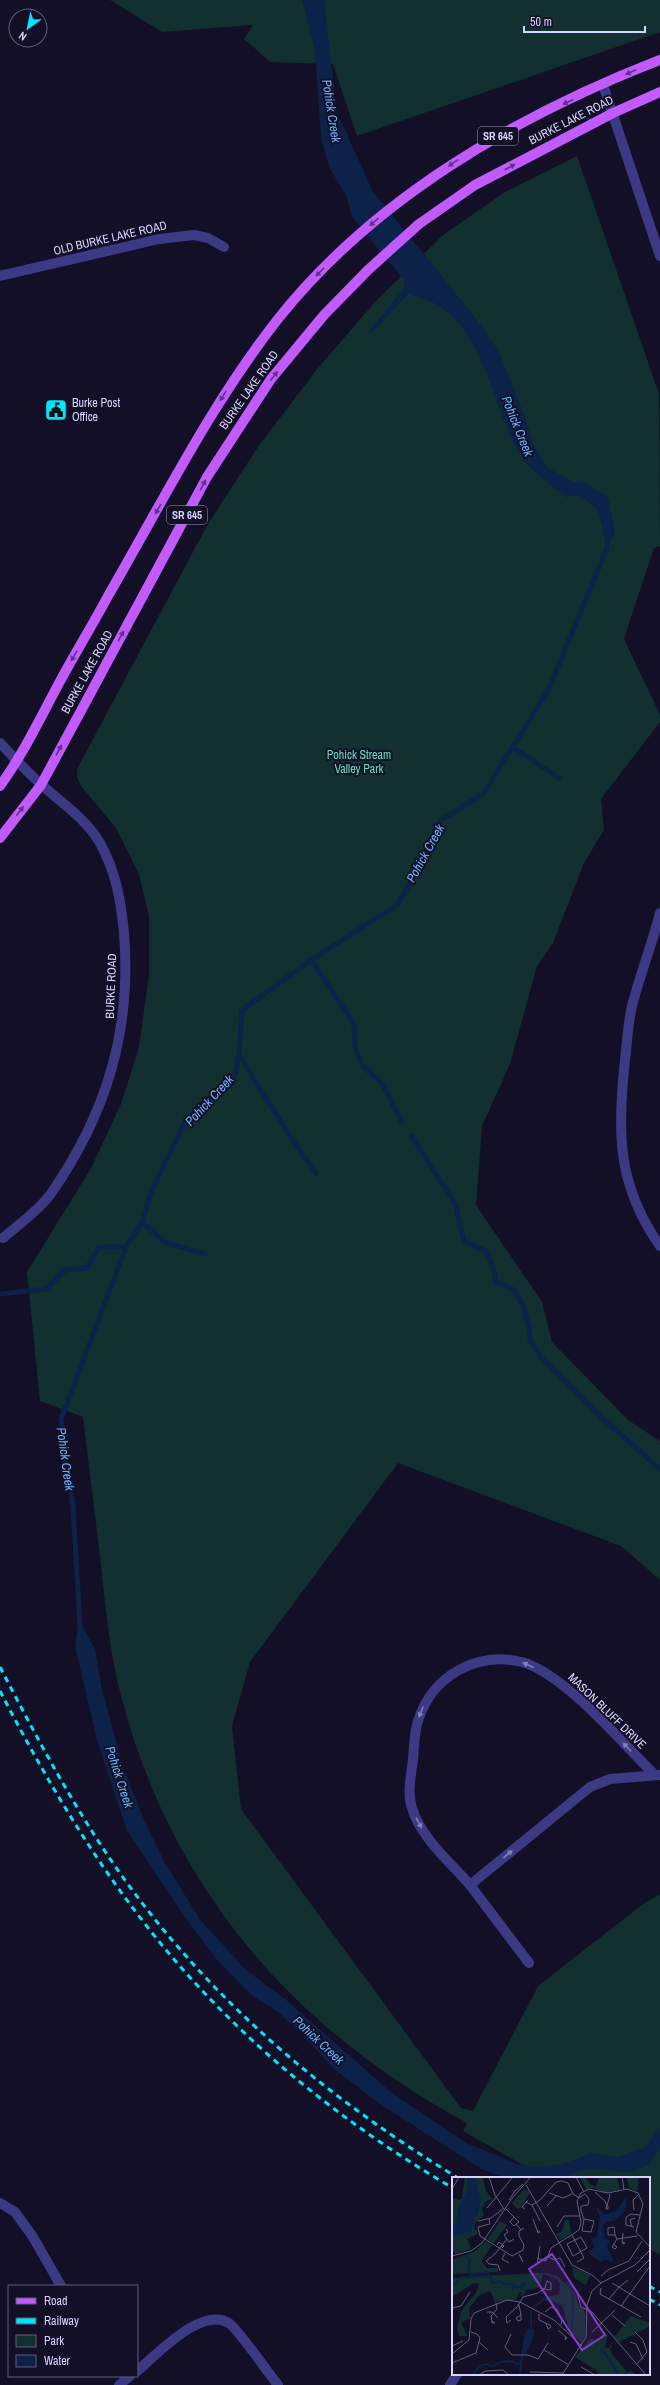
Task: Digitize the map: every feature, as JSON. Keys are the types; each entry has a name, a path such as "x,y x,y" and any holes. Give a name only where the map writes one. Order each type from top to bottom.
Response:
{"main road":[{"name":"BURKE LAKE ROAD","path":"0,786 18,762 60,682 224,395 279,318 309,283 348,245 400,200 466,155 504,133 603,85 660,60"},
{"name":"BURKE LAKE ROAD","path":"0,838 41,784 207,477 239,426 294,349 368,270 420,224 476,185 613,113 660,92"}],"street":[{"path":"603,85 660,256"},
{"name":"OLD BURKE LAKE ROAD","path":"0,276 159,239 194,235 208,238 224,247"},
{"name":"BURKE ROAD","path":"0,743 41,784 84,822 107,857 116,881 121,902 126,959 126,998 122,1029 112,1071 102,1100 83,1140 49,1196 34,1212 3,1238"},
{"path":"660,913 632,1007 623,1082 621,1119 622,1151 627,1179 635,1203 647,1227 660,1246"},
{"name":"MASON BLUFF DRIVE","path":"529,1963 470,1885 418,1824 411,1806 410,1786 417,1722 427,1698 444,1678 466,1666 497,1658 523,1663 548,1674 568,1688 657,1775"},
{"name":"MASON BLUFF DRIVE","path":"470,1885 590,1787 610,1778 657,1775"},
{"path":"0,2203 15,2212 33,2237 60,2285"},
{"path":"138,2370 194,2324 214,2318 230,2323 278,2385"},
{"path":"450,2385 456,2375"}],"green space":[{"path":"110,0 660,0 660,32 357,136 333,64 270,62 244,39 253,25 162,32"},
{"name":"Pohick Stream Valley Park","path":"577,156 659,394 660,546 654,548 624,639 660,715 660,722 601,799 604,830 584,863 553,943 537,966 510,1064 482,1126 476,1205 542,1302 552,1342 628,1420 660,1441 660,1580 621,1546 398,1463 250,1662 232,1726 241,1809 461,2108 473,2111 538,1986 643,1904 660,1894 660,2255 650,2250 650,2177 544,2177 463,2131 467,2123 402,2084 343,2041 290,1993 242,1940 201,1882 166,1820 138,1752 117,1679 108,1622 83,1417 40,1401 27,1272 90,1170 121,1104 139,1047 149,975 149,917 139,874 116,828 81,786 77,777 77,769 209,522 260,444 318,368 375,302 443,235 505,192"}],"water":[{"path":"302,0 324,0 337,112 372,190 474,316 498,350 525,417 534,447 548,468 572,481 588,484 608,498 615,532 607,548 598,510 580,495 566,497 534,471 519,453 501,414 476,349 464,330 450,314 432,302 408,294 376,329 366,335 405,287 404,280 352,217 347,197 329,167 321,138 315,50"},
{"path":"79,1620 95,1649 102,1690 123,1767 144,1820 165,1863 201,1921 246,1970 285,1999 392,2093 466,2143 517,2164 538,2167 563,2164 592,2153 617,2157 646,2147 660,2127 660,2147 648,2166 627,2172 588,2169 581,2170 567,2177 503,2177 481,2169 377,2102 333,2068 301,2033 277,2011 251,1995 217,1960 185,1917 127,1831 97,1740 75,1646"}],"waterway":[{"name":"Pohick Creek","path":"80,1626 73,1507 61,1419 126,1247 142,1222 153,1187 186,1120 235,1074 239,1055 242,1010 311,960 397,905 415,875 441,820 483,794 548,691 607,548 607,541"},
{"path":"513,747 559,778"},
{"path":"311,960 354,1024 355,1046 362,1065 383,1085 401,1121"},
{"path":"239,1055 295,1144 316,1173"},
{"path":"412,1136 455,1204 464,1241 486,1251 495,1273 495,1282 505,1285 515,1291 524,1308 530,1332 530,1341 541,1357 601,1417 660,1469"},
{"path":"142,1222 164,1242 205,1254"},
{"path":"0,1294 46,1289 65,1270 87,1268 99,1247 126,1247"}],"railway":[{"path":"0,1667 72,1800 88,1825 122,1876 157,1922 194,1965 233,2006 318,2080 409,2147 456,2177"},
{"path":"0,1691 33,1753 88,1844 107,1873 149,1929 181,1968 215,2004 289,2073 369,2134 410,2162 452,2187"},
{"path":"650,2287 660,2292"},
{"path":"650,2300 660,2305"}],"place":[{"name":"Burke Post Office","path":"56,410"}]}
